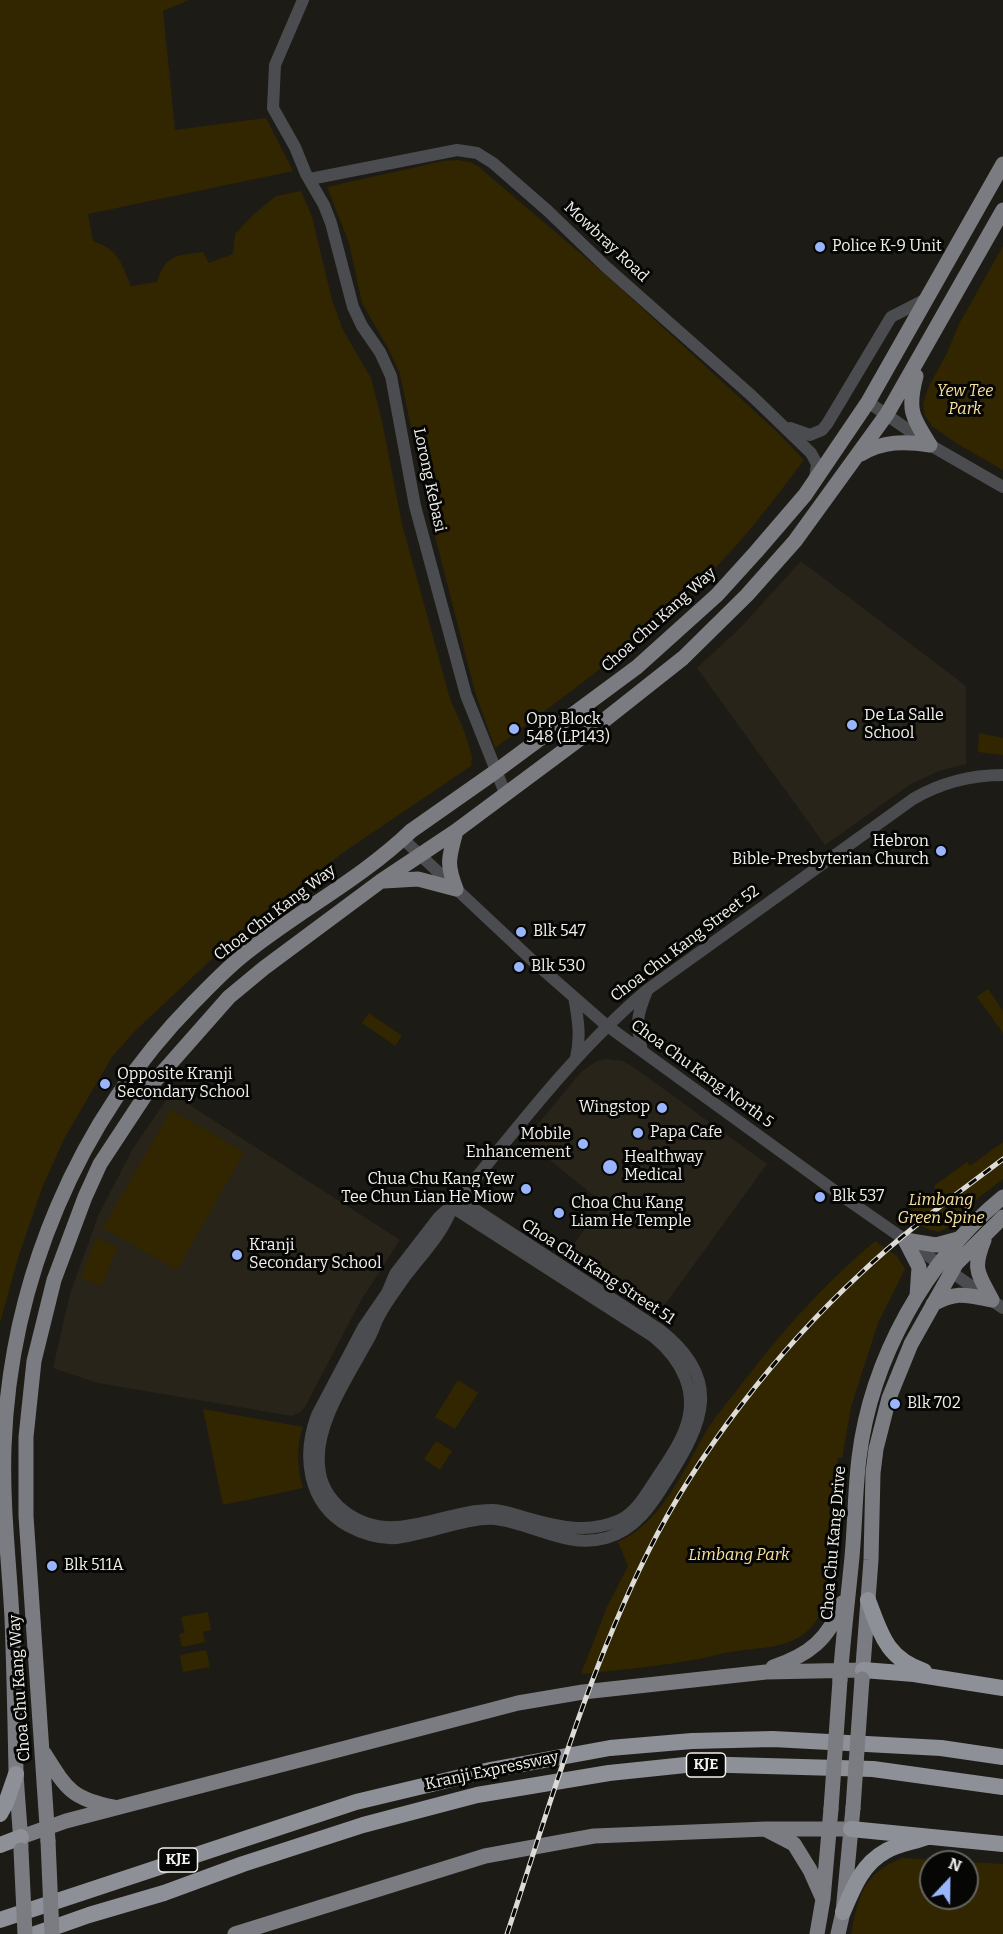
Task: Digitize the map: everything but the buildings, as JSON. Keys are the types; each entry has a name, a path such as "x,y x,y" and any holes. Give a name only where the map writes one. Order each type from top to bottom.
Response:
{"highway":[{"path":"868,1600 885,1644 914,1668 947,1679"},
{"path":"863,1675 947,1679 1003,1688"},
{"name":"Kranji Expressway","path":"0,1920 356,1802 490,1770 610,1748 692,1741 773,1739 941,1748 1003,1757"},
{"name":"Kranji Expressway","path":"35,1934 363,1825 477,1795 609,1773 695,1764 873,1769 1003,1787"},
{"path":"0,1814 16,1774"},
{"path":"851,1828 1003,1844"},
{"path":"843,1912 854,1886 871,1862 887,1850 933,1835"},
{"path":"0,1845 21,1844"}],"main road":[{"name":"Choa Chu Kang Way","path":"25,1934 16,1774 12,1614 4,1448 9,1385 27,1294 40,1249 66,1186 86,1146 126,1084 161,1039 191,1005 240,957 328,896 411,831 583,708 670,638 717,595 814,483 868,402 1003,164"},
{"name":"Choa Chu Kang Way","path":"52,1934 26,1516 26,1437 34,1361 54,1280 69,1237 100,1164 133,1112 177,1055 229,997 264,968 381,881 456,831 633,698 683,658 720,623 795,541 887,414 1003,210"},
{"path":"920,359 910,398 918,426 930,445"},
{"path":"859,454 876,445 909,442 930,445"},
{"path":"456,831 449,857 449,870 456,889"},
{"path":"381,881 418,879 456,889"},
{"name":"Choa Chu Kang Drive","path":"838,1934 843,1912 853,1809 871,1560 873,1473 876,1449 898,1373 933,1304 958,1238 1003,1197"},
{"name":"Choa Chu Kang Drive","path":"817,1934 830,1828 859,1457 870,1401 898,1331 917,1296 946,1267 956,1264 1003,1217"},
{"path":"988,1232 977,1257 977,1270 998,1304"},
{"path":"905,1240 936,1245 958,1238"},
{"path":"905,1240 919,1267 917,1296"},
{"path":"933,1304 946,1297 966,1295 998,1304"},
{"path":"766,1672 770,1668 801,1656 830,1630 849,1580"},
{"path":"21,1844 117,1808 518,1703 582,1692 766,1672 863,1675"},
{"path":"42,1751 71,1792 82,1799 117,1808"},
{"path":"235,1934 485,1856 594,1836 851,1828"},
{"path":"766,1829 794,1844 810,1870 823,1899"}],"street":[{"name":"Lorong Kebasi","path":"303,0 275,65 273,108 324,205 331,223 353,307 362,326 380,352 391,376 415,506 466,695 505,793"},
{"name":"Mowbray Road","path":"308,176 457,150 486,157 752,396 815,459 818,471 814,483"},
{"path":"778,423 810,435 822,430 853,383 891,316 926,299"},
{"path":"868,402 930,445 1003,487"},
{"name":"Choa Chu Kang Street 52","path":"606,1025 647,990 913,799 932,788 959,779 1003,775"},
{"name":"Choa Chu Kang North 5","path":"403,839 606,1025 998,1304"},
{"path":"642,1051 637,1027 638,1014 647,990"},
{"path":"574,997 579,1027 579,1045 575,1059"},
{"name":"Choa Chu Kang Street 51","path":"456,1203 660,1330 683,1350 692,1363 701,1389 701,1406 695,1433 644,1514 627,1529 605,1538 581,1540 553,1536 495,1519 479,1520 390,1538 366,1534 344,1524 327,1509 316,1495 310,1473 309,1444 317,1414 363,1328 387,1293 395,1274 439,1217 456,1203 606,1025"}],"shaded area":[{"name":"De La Salle School","path":"801,561 966,686 966,764 939,771 911,784 825,845 697,668 741,627"},
{"path":"606,1059 623,1061 632,1066 767,1164 656,1317 564,1258 603,1203 525,1140 581,1072 597,1061"},
{"name":"Kranji Secondary School","path":"171,1093 400,1240 360,1302 306,1405 302,1411 292,1416 98,1383 53,1368 70,1294 99,1214 132,1150"}],"green space":[{"path":"0,0 189,0 163,11 175,130 266,118 293,171 88,214 93,241 114,253 131,286 157,282 164,266 173,258 203,252 209,263 233,254 235,234 253,215 276,196 301,191 312,217 332,300 343,330 371,378 382,421 402,524 450,699 465,733 472,757 471,766 341,854 244,929 136,1030 112,1057 65,1137 42,1188 18,1258 0,1323"},
{"path":"443,161 470,162 479,167 608,277 775,430 804,460 739,543 695,588 572,691 495,748 475,692 427,505 400,374 362,303 349,243 327,187"},
{"name":"Yew Tee Park","path":"1003,246 1003,470 956,443 932,426 925,416 923,404 928,388 947,353 959,324"},
{"path":"979,733 1003,738 1003,755 978,752"},
{"path":"988,989 1003,1011 1003,1033 977,997"},
{"path":"369,1013 402,1036 395,1046 362,1023"},
{"path":"171,1110 244,1152 177,1270 103,1228"},
{"name":"Limbang Green Spine","path":"1003,1142 1003,1179 977,1199 953,1224 939,1232 927,1229 906,1215 936,1190 934,1186 967,1162 970,1166"},
{"path":"96,1238 117,1247 102,1286 81,1278"},
{"name":"Limbang Park","path":"875,1241 897,1256 905,1269 878,1323 851,1407 842,1458 838,1458 835,1479 839,1479 829,1585 824,1605 815,1623 796,1638 769,1647 670,1664 581,1674 607,1607 628,1566 618,1542 633,1534 658,1511 678,1482 715,1418 785,1330 820,1292"},
{"path":"458,1380 478,1393 455,1429 435,1417"},
{"path":"203,1409 303,1427 298,1457 303,1488 223,1505"},
{"path":"436,1441 452,1451 440,1470 424,1459"},
{"path":"208,1612 211,1630 203,1632 205,1642 182,1647 179,1634 185,1633 181,1617"},
{"path":"206,1650 210,1667 183,1672 180,1655"},
{"path":"902,1858 919,1859 919,1910 979,1910 979,1863 1003,1864 1003,1934 851,1934 860,1897 870,1879"}],"railway":[{"path":"507,1934 571,1740 606,1645 648,1552 691,1477 715,1440 769,1370 828,1305 894,1244 1003,1159"}],"place":[{"name":"Police K-9 Unit","path":"820,247"},
{"name":"De La Salle School","path":"852,725"},
{"name":"Opp Block 548 (LP143)","path":"514,729"},
{"name":"Hebron Bible-Presbyterian Church","path":"941,851"},
{"name":"Blk 547","path":"521,932"},
{"name":"Blk 530","path":"519,967"},
{"name":"Opposite Kranji Secondary School","path":"105,1084"},
{"name":"Wingstop","path":"662,1108"},
{"name":"Papa Cafe","path":"638,1133"},
{"name":"Mobile Enhancement","path":"583,1144"},
{"name":"Healthway Medical","path":"610,1167"},
{"name":"Chua Chu Kang Yew Tee Chun Lian He Miow","path":"526,1189"},
{"name":"Blk 537","path":"820,1197"},
{"name":"Choa Chu Kang Liam He Temple","path":"559,1213"},
{"name":"Kranji Secondary School","path":"237,1255"},
{"name":"Blk 702","path":"895,1404"},
{"name":"Blk 511A","path":"52,1566"}]}
